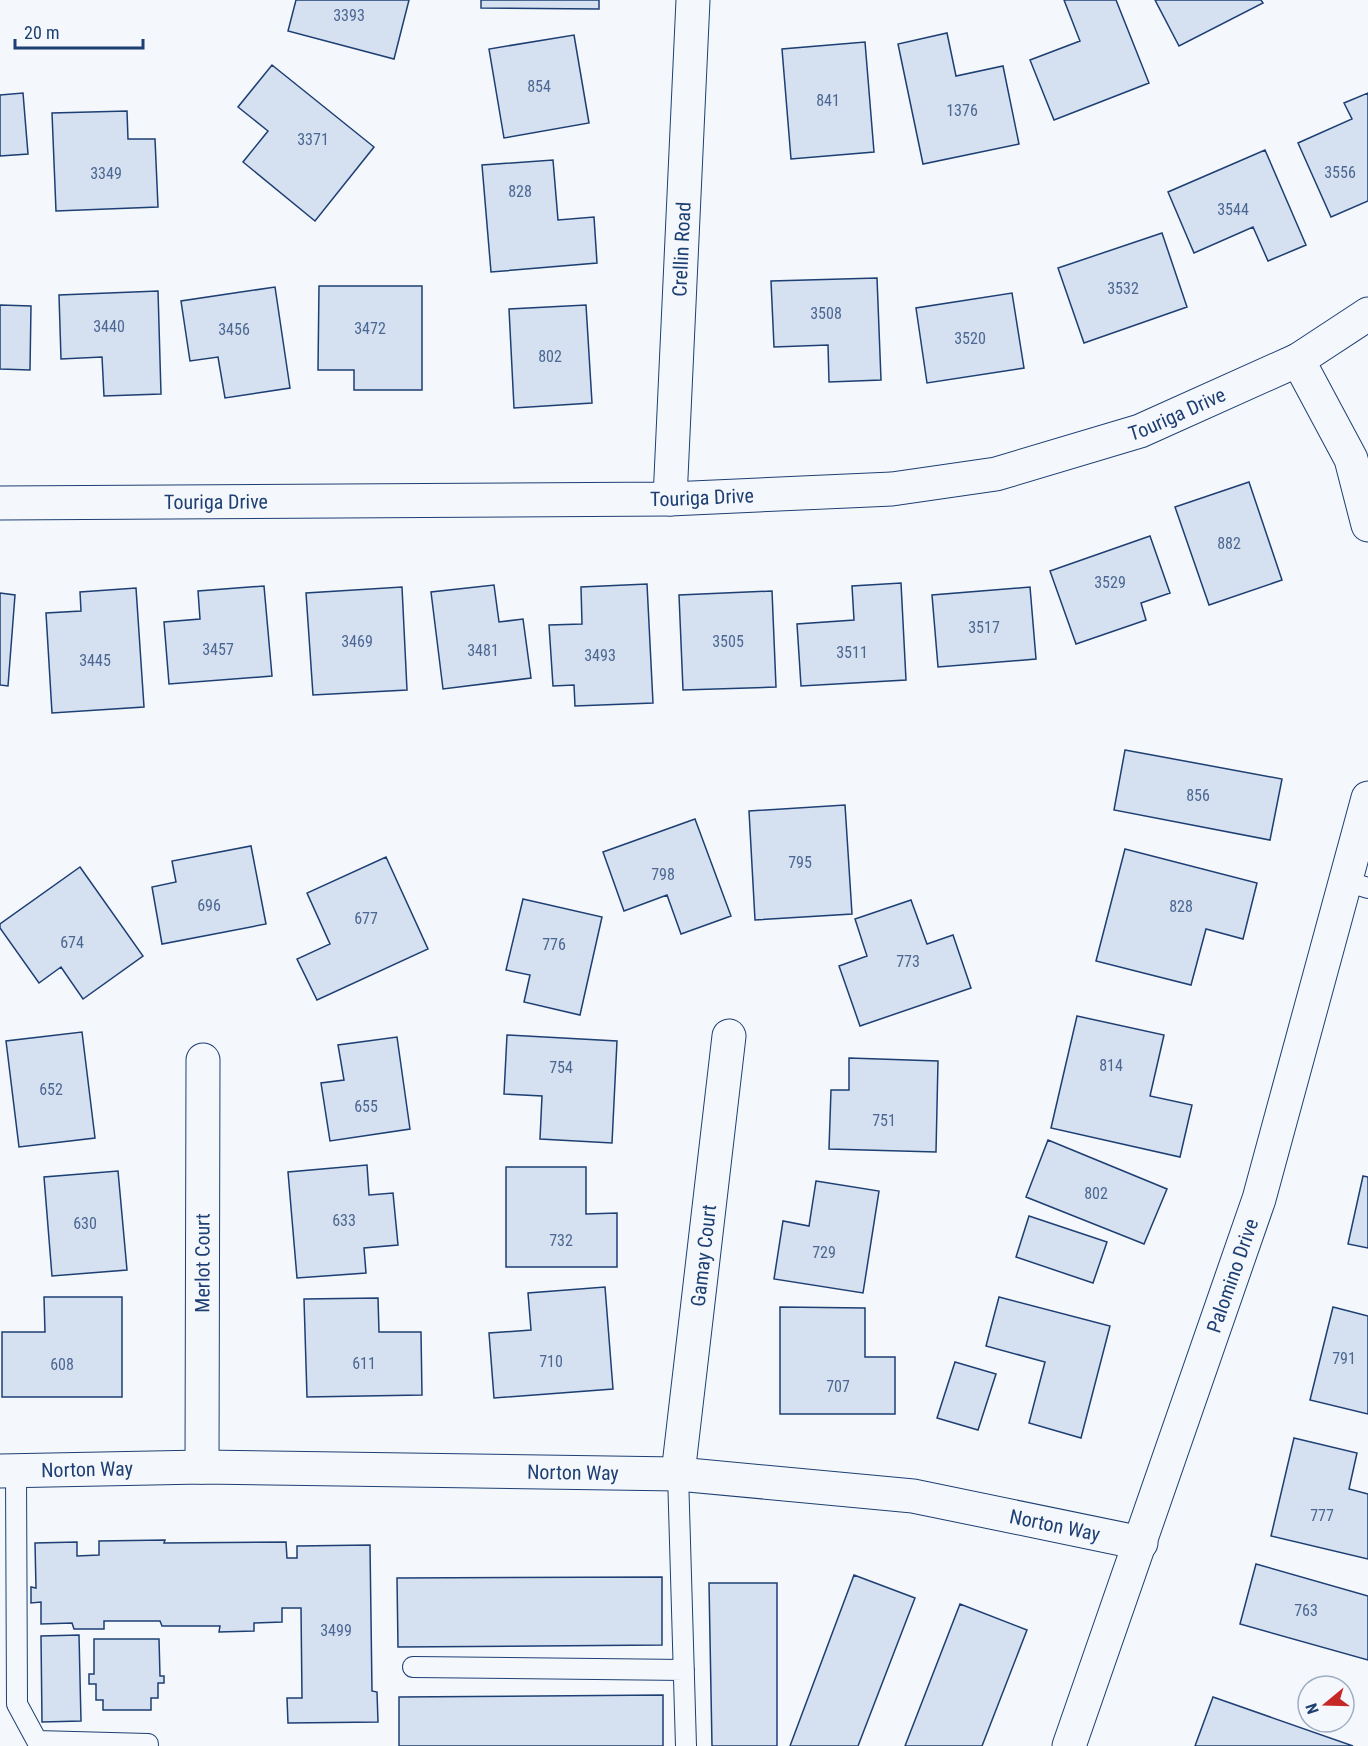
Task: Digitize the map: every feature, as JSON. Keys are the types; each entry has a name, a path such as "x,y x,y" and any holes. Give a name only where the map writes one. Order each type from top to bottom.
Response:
{"street":[{"name":"Crellin Road","path":"670,499 693,0"},
{"name":"Touriga Drive","path":"0,503 670,499 892,489 996,474 1140,431 1298,360 1368,314"},
{"path":"1298,360 1351,459 1368,525"},
{"name":"Palomino Drive","path":"1069,1746 1259,1199 1357,885 1368,798"},
{"name":"Gamay Court","path":"678,1474 729,1036"},
{"name":"Merlot Court","path":"202,1060 202,1467"},
{"name":"Norton Way","path":"8,1471 202,1467 678,1474 913,1496 1141,1543"}],"lane":[{"path":"8,1471 17,1704 37,1741 148,1744"},
{"path":"678,1474 686,1746"},
{"path":"413,1667 684,1670"}],"building":[{"path":"296,0 409,0 394,59 288,31"},
{"path":"481,0 599,0 599,9 481,8"},
{"path":"1064,0 1116,0 1149,83 1054,120 1030,60 1080,41"},
{"path":"1155,0 1261,0 1263,3 1179,46"},
{"path":"947,33 956,76 1003,66 1019,144 923,164 898,44"},
{"path":"574,35 589,123 504,138 489,49"},
{"path":"865,42 874,152 791,159 782,49"},
{"path":"272,65 374,147 315,221 243,162 268,131 238,107"},
{"path":"23,93 28,154 0,156 0,95"},
{"path":"1368,93 1368,201 1331,217 1298,143 1352,119 1344,103"},
{"path":"127,111 128,139 155,139 158,207 56,211 52,113"},
{"path":"1265,150 1306,245 1268,261 1253,227 1194,253 1168,192"},
{"path":"553,160 558,220 594,217 597,263 491,272 482,165"},
{"path":"1162,233 1187,307 1084,343 1058,268"},
{"path":"877,278 881,380 829,382 828,345 774,347 771,281"},
{"path":"319,286 422,286 422,390 354,390 354,370 318,370"},
{"path":"275,287 290,388 225,398 218,357 190,361 181,301"},
{"path":"158,291 161,394 104,396 102,357 61,359 59,295"},
{"path":"1012,293 1024,368 927,383 916,308"},
{"path":"0,305 31,306 30,370 0,369"},
{"path":"586,305 592,403 514,408 509,309"},
{"path":"1249,482 1282,580 1209,605 1175,507"},
{"path":"1150,536 1170,593 1141,603 1146,620 1076,644 1050,571"},
{"path":"901,583 906,680 801,686 797,624 854,620 852,586"},
{"path":"647,584 653,703 575,706 574,685 553,686 549,625 582,624 581,587"},
{"path":"494,585 499,622 523,619 531,678 443,689 431,592"},
{"path":"264,586 272,676 169,684 164,622 200,619 198,591"},
{"path":"402,587 407,690 313,695 306,593"},
{"path":"1030,587 1036,659 938,667 932,595"},
{"path":"136,588 144,707 52,713 46,613 81,611 80,592"},
{"path":"772,591 776,687 683,690 679,595"},
{"path":"0,593 15,595 8,686 0,685"},
{"path":"1125,750 1282,779 1270,840 1114,810"},
{"path":"845,805 852,914 755,920 749,811"},
{"path":"695,819 731,916 681,934 667,895 624,911 603,852"},
{"path":"251,846 266,924 162,944 152,887 176,882 172,861"},
{"path":"1125,849 1257,883 1243,939 1206,929 1191,985 1096,961"},
{"path":"386,857 428,949 317,1000 297,959 330,944 307,893"},
{"path":"80,867 143,956 83,999 61,967 39,983 0,928 0,924"},
{"path":"523,899 602,917 580,1015 524,1002 530,975 506,970"},
{"path":"911,900 927,944 953,935 971,988 860,1026 839,966 867,956 855,919"},
{"path":"1077,1016 1164,1035 1150,1096 1192,1105 1180,1157 1051,1128"},
{"path":"82,1032 95,1138 19,1147 6,1041"},
{"path":"507,1035 617,1041 612,1143 540,1139 542,1096 504,1094"},
{"path":"397,1037 410,1129 330,1141 321,1083 344,1080 338,1045"},
{"path":"849,1058 938,1061 936,1152 829,1149 831,1090 849,1090"},
{"path":"1048,1140 1167,1189 1144,1244 1026,1197"},
{"path":"367,1165 369,1195 393,1193 398,1245 364,1248 366,1273 297,1278 288,1172"},
{"path":"506,1167 586,1167 586,1214 617,1213 617,1267 506,1267"},
{"path":"118,1171 127,1270 52,1276 44,1177"},
{"path":"1363,1176 1368,1177 1368,1248 1348,1244"},
{"path":"816,1181 879,1191 863,1293 774,1279 783,1221 809,1226"},
{"path":"1029,1216 1107,1242 1093,1283 1016,1257"},
{"path":"605,1287 613,1389 494,1398 489,1333 531,1330 528,1293"},
{"path":"44,1297 122,1297 122,1397 2,1397 2,1332 45,1332"},
{"path":"999,1297 1110,1326 1081,1438 1029,1423 1045,1362 986,1346"},
{"path":"378,1298 379,1332 421,1332 422,1395 307,1397 304,1299"},
{"path":"780,1307 865,1308 865,1357 895,1357 895,1414 780,1414"},
{"path":"1333,1307 1368,1316 1368,1414 1310,1400"},
{"path":"955,1362 996,1374 978,1430 937,1418"},
{"path":"1294,1438 1357,1453 1349,1489 1368,1494 1368,1559 1271,1536"},
{"path":"165,1540 164,1543 286,1542 287,1558 297,1558 297,1546 370,1545 372,1691 377,1692 378,1722 288,1723 287,1698 302,1698 301,1608 282,1608 282,1622 254,1623 254,1631 219,1632 220,1626 162,1626 160,1621 104,1621 104,1629 74,1629 72,1623 41,1624 41,1602 31,1603 31,1587 36,1588 35,1543 77,1542 77,1556 99,1555 99,1541"},
{"path":"1256,1564 1368,1596 1368,1660 1240,1624"},
{"path":"854,1575 915,1598 858,1746 790,1746"},
{"path":"662,1577 662,1645 398,1647 397,1578"},
{"path":"709,1583 777,1583 777,1746 712,1746"},
{"path":"960,1604 1027,1630 982,1746 905,1746"},
{"path":"79,1635 81,1721 42,1722 41,1636"},
{"path":"94,1639 159,1639 160,1676 164,1676 164,1683 158,1683 158,1698 151,1698 151,1710 103,1710 103,1700 96,1700 96,1684 89,1684 89,1674 94,1674"},
{"path":"663,1695 663,1746 399,1746 399,1697"},
{"path":"1213,1697 1296,1726 1296,1734 1319,1734 1353,1746 1195,1746"}]}
